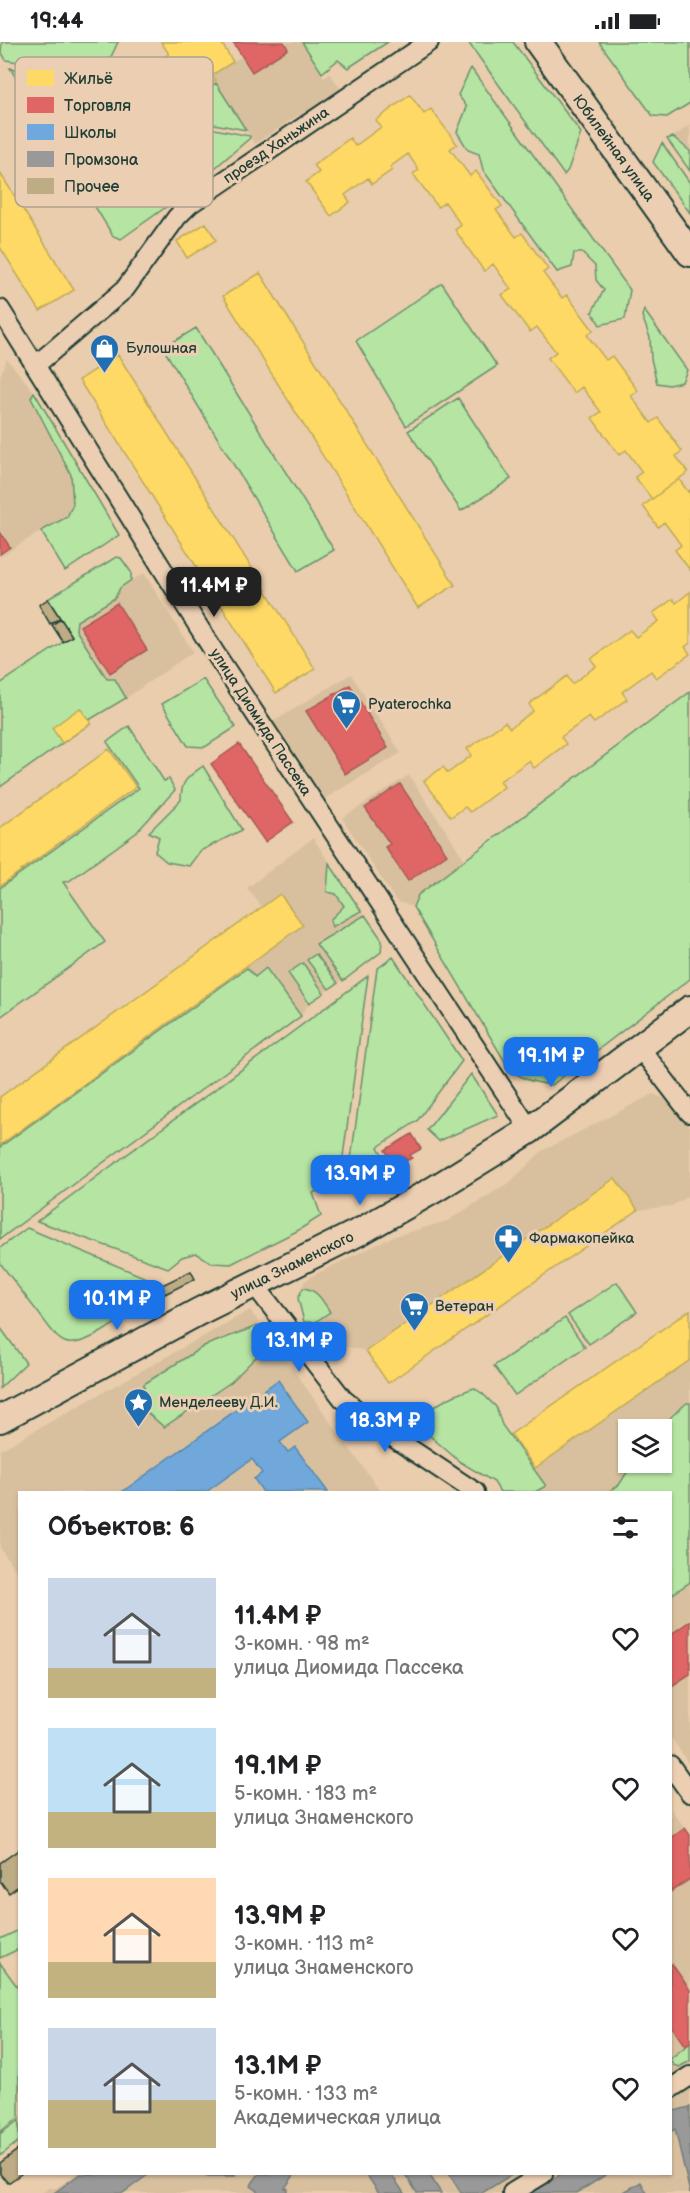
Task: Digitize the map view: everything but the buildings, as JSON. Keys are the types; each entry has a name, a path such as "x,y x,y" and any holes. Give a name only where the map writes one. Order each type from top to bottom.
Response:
{"main road":[{"name":"Юбилейная улица","path":"538,42 690,253"},
{"name":"улица Знаменского","path":"0,1419 198,1312 363,1230 435,1189 530,1130 690,1009"}],"street":[{"name":"проезд Ханьжина","path":"213,188 429,42"},
{"name":"проезд Ханьжина","path":"36,365 125,289 177,217 187,207"},
{"name":"улица Диомида Пассека","path":"0,309 215,653 530,1130"},
{"path":"640,1048 690,1113"},
{"path":"254,1284 343,1399 379,1428 474,1491"},
{"path":"672,1768 690,1793"},
{"path":"672,2088 690,2076"},
{"path":"512,2193 541,2175"}],"shaded area":[{"path":"233,42 302,42 324,78 330,74 342,91 302,119 299,115 255,144 213,77 213,74 242,56"},
{"path":"690,125 690,151 673,137"},
{"path":"7,359 34,392 119,535 65,571 41,531 0,557 0,376"},
{"path":"144,573 193,652 126,698 115,679 108,679 76,630 76,621 115,598 120,588"},
{"path":"351,674 401,753 321,801 271,723"},
{"path":"409,775 465,860 418,895 413,907 396,901 342,818"},
{"path":"313,838 382,940 381,952 309,1003 301,1016 266,969 255,977 246,967 302,925 280,894 262,907 247,888"},
{"path":"653,1094 675,1103 690,1127 690,1195 672,1206 638,1210 615,1178 366,1351 333,1344 313,1332 304,1322 298,1298 305,1281 312,1276 392,1237 447,1221 510,1182 542,1151"},
{"path":"250,1310 380,1491 18,1491 18,1574 0,1548 0,1450"},
{"path":"690,1360 690,1403 669,1419 618,1419 618,1473 627,1473 619,1485 610,1491 537,1491 546,1486 533,1469"},
{"path":"690,1582 690,1766 672,1739 672,1594"},
{"path":"672,1810 690,1835 690,2043 686,2046 690,2052 690,2193 482,2193 511,2175 672,2175"},
{"path":"75,2175 450,2175 461,2193 42,2193 48,2188 56,2188"}],"green space":[{"path":"2,42 118,42 111,57 15,57 15,62 6,60 1,51"},
{"path":"302,42 388,42 348,68 338,60 322,73"},
{"path":"468,42 513,42 581,133 568,170 564,175"},
{"path":"599,42 690,42 690,103 667,117 653,116"},
{"path":"471,68 630,290 625,319 600,325 592,312 604,290 596,280 595,266 582,253 574,253 572,267 557,272 483,170 479,154 468,150 457,132 467,107 458,95"},
{"path":"216,83 246,130 213,124 213,85"},
{"path":"213,129 250,136 213,170"},
{"path":"673,137 690,151 690,171 667,139"},
{"path":"662,143 690,183 690,213 653,162"},
{"path":"95,207 166,207 121,239 113,236"},
{"path":"442,283 497,366 406,426 356,341"},
{"path":"644,310 687,370 682,382 669,385 657,383 651,359 650,338 642,316"},
{"path":"196,328 334,550 298,571 163,348"},
{"path":"34,392 119,535 65,571 41,531 67,517 73,504 71,475 31,398"},
{"path":"458,398 511,479 461,511 408,431"},
{"path":"116,557 121,558 131,572 131,580 120,588 115,598 77,621 76,630 107,679 115,679 126,698 89,720 91,723 0,787 0,684 72,636 48,599"},
{"path":"203,679 236,727 205,747 188,746 162,704"},
{"path":"690,692 690,979 552,1085 527,1080 507,1065 413,907 418,895"},
{"path":"129,726 164,781 169,779 175,790 136,833 69,881 63,882 105,942 0,1017 0,888 139,788 107,742"},
{"path":"203,766 242,830 200,851 189,866 167,862 155,852 159,837 149,832 181,800 184,783"},
{"path":"329,863 361,911 332,927 330,920 344,906 336,894 327,892"},
{"path":"365,915 382,940 381,952 343,981 316,944"},
{"path":"316,954 338,983 329,989 307,960"},
{"path":"393,957 462,1061 417,1121 378,1147 388,1166 372,1175 362,1167 349,1174 377,969"},
{"path":"303,963 324,993 309,1003 288,973"},
{"path":"247,968 255,977 266,968 301,1016 0,1239 0,1147"},
{"path":"368,976 340,1178 313,1193 321,1216 297,1231 231,1264 212,1263 196,1253 182,1257 168,1268 37,1221"},
{"path":"471,1074 498,1115 439,1141 427,1130"},
{"path":"27,1228 151,1280 143,1289 141,1305 90,1338 73,1343 62,1341 0,1263 0,1248"},
{"path":"617,1282 637,1312 589,1344 568,1315"},
{"path":"303,1288 316,1293 330,1312 315,1322 304,1322 298,1298"},
{"path":"565,1318 585,1347 515,1395 494,1366"},
{"path":"257,1326 263,1330 268,1345 231,1382 164,1427 143,1409 144,1384 204,1346"},
{"path":"0,1327 26,1363 0,1388"},
{"path":"474,1388 496,1407 502,1425 546,1486 537,1491 499,1491 494,1482 460,1462 415,1423 428,1411"},
{"path":"690,1403 690,1582 672,1594 672,1491 610,1491 619,1485 627,1473 672,1473 671,1417"},
{"path":"18,1930 18,1949 0,1958 0,1939"},
{"path":"0,1963 18,1988 18,2118 0,2132"},
{"path":"690,2043 690,2061 679,2067 673,2065 672,2057"},
{"path":"18,2121 18,2142 0,2156 0,2134"}],"place":[{"name":"Булошная","path":"105,374"},
{"name":"Pyaterochka","path":"347,730"},
{"name":"Фармакопейка","path":"508,1264"},
{"name":"Ветеран","path":"414,1332"},
{"name":"Менделееву Д.И.","path":"138,1428"}]}
